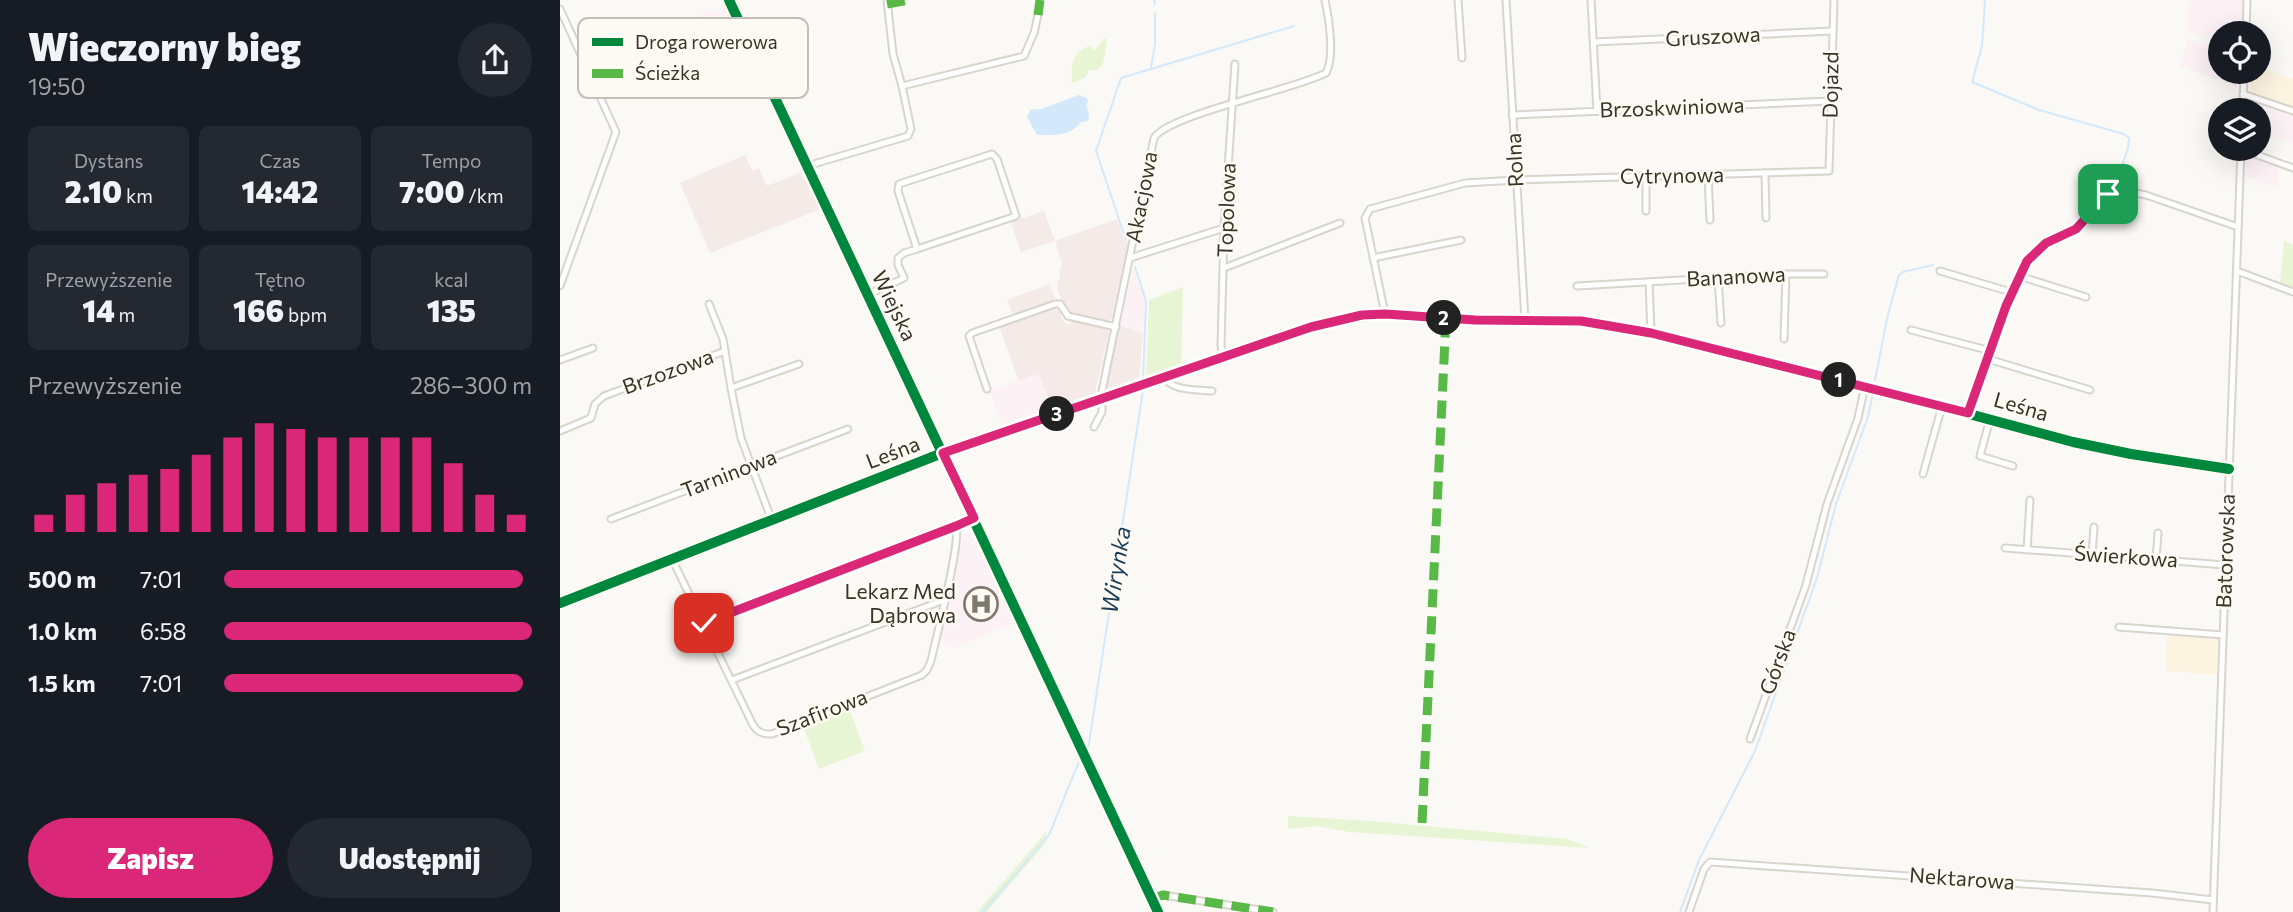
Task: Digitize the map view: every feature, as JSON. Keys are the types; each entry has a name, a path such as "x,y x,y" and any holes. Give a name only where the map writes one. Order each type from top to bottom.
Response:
{"street":[{"name":"Wiejska","path":"729,0 737,18"},
{"path":"807,166 908,136 911,130 894,54 887,0"},
{"name":"Akacjowa","path":"1094,427 1102,412 1102,398 1157,132 1198,114 1326,73 1330,66 1330,42 1325,0"},
{"path":"1458,0 1462,58"},
{"name":"Rolna","path":"1506,0 1525,320"},
{"path":"1591,0 1597,111"},
{"name":"Dojazd","path":"1829,171 1834,0"},
{"path":"2246,21 2247,0"},
{"path":"560,9 578,49"},
{"path":"902,86 1024,56 1038,15"},
{"name":"Gruszowa","path":"1594,42 1833,31"},
{"name":"Topolowa","path":"1223,357 1224,228 1235,64"},
{"path":"2244,84 2244,98"},
{"path":"2244,94 2293,111"},
{"path":"560,286 616,132 601,98"},
{"name":"Wiejska","path":"775,98 1158,912"},
{"name":"Brzoskwiniowa","path":"1512,115 1832,101"},
{"path":"867,295 904,278 898,265 898,258 904,253 917,249 1016,216 997,159 992,154 899,184 898,191 917,249"},
{"path":"2271,160 2293,168"},
{"name":"Batorowska","path":"2213,912 2241,161"},
{"name":"Cytrynowa","path":"1385,314 1365,218 1370,209 1465,183 1829,171"},
{"path":"1765,173 1766,218"},
{"path":"1709,175 1710,220"},
{"path":"1646,176 1646,211"},
{"path":"1968,413 2011,292 2027,261 2036,250 2076,229 2114,190 2146,195 2238,227"},
{"path":"1224,268 1340,223"},
{"path":"1130,258 1224,228"},
{"path":"1373,258 1461,240"},
{"path":"1940,271 2011,292"},
{"path":"2236,271 2293,292"},
{"path":"1784,338 1786,274"},
{"name":"Bananowa","path":"1577,286 1824,274"},
{"path":"2019,276 2086,297"},
{"path":"1718,278 1720,323"},
{"path":"1649,282 1651,333"},
{"path":"709,304 725,351"},
{"path":"987,389 970,336 972,333 1055,304 1060,304 1068,316 1116,327"},
{"name":"Leśna","path":"560,603 943,453 1338,320 1385,314 1457,319 1581,321 1651,333 1866,386 2073,442 2229,469"},
{"path":"1911,330 2090,390"},
{"path":"560,360 593,348"},
{"name":"Brzozowa","path":"560,431 591,418 595,404 604,396 725,351 731,388 799,364"},
{"path":"1164,377 1168,384 1174,387 1212,391"},
{"name":"Górska","path":"1750,739 1806,584 1827,504 1858,418 1866,386"},
{"path":"731,388 736,419 772,521"},
{"path":"1923,474 1942,406"},
{"path":"1990,419 1980,456 2013,466"},
{"name":"Tarninowa","path":"611,519 848,429"},
{"path":"2027,550 2030,500"},
{"path":"704,623 974,518"},
{"name":"Szafirowa","path":"672,559 757,730 763,734 772,734 922,675 927,670 953,562 958,531 956,526"},
{"path":"2092,555 2094,527"},
{"path":"2156,559 2158,533"},
{"name":"Świerkowa","path":"2005,548 2225,565"},
{"path":"732,680 944,600"},
{"path":"2119,627 2223,635"},
{"name":"Nektarowa","path":"1689,912 1704,869 1710,862 2152,893 2213,900"},
{"path":"1152,899 1163,895 1273,912"}],"shaded area":[{"path":"2189,0 2242,0 2241,21 2208,21 2208,39 2187,31"},
{"path":"724,6 730,18 693,18"},
{"path":"2188,40 2208,47 2208,76 2179,66"},
{"path":"2271,71 2293,79 2293,108 2271,98 2250,92 2251,84 2271,84"},
{"path":"2271,106 2293,114 2293,143 2271,135"},
{"path":"745,155 752,171 759,168 767,186 801,172 803,177 807,178 821,209 710,253 680,183"},
{"path":"2246,161 2260,161 2279,168 2278,188 2242,175"},
{"path":"1044,211 1055,241 1021,252 1011,222"},
{"path":"1117,219 1125,242 1129,241 1113,318 1108,321 1069,312 1063,305 1057,287 1062,263 1055,241"},
{"path":"1133,268 1145,299 1143,333 1120,326"},
{"path":"1050,284 1055,298 1052,302 1013,316 1007,300"},
{"path":"1053,307 1059,310 1064,323 1069,324 1072,321 1107,329 1109,333 1094,396 1053,410 1039,374 1019,381 999,326"},
{"path":"1120,326 1143,333 1139,381 1109,391 1106,389"},
{"path":"1039,373 1053,410 1003,428 989,391"},
{"path":"969,531 1015,625 1010,624 957,648 941,643 940,639 961,536"},
{"path":"2167,635 2218,639 2217,675 2165,671"}],"green space":[{"path":"1105,38 1107,41 1103,64 1096,70 1089,70 1085,78 1072,83 1076,55 1091,45 1094,51"},
{"path":"2284,241 2293,245 2293,288 2280,284"},
{"path":"1183,287 1181,367 1146,379 1149,300"},
{"path":"848,706 865,751 819,769 804,723"},
{"path":"1288,816 1567,839 1590,848 1350,832 1316,826 1288,829"},
{"path":"1047,831 1044,845 987,912 977,912"}],"water":[{"path":"1079,95 1087,98 1088,121 1081,122 1066,133 1037,135 1027,117 1030,110 1041,109"}],"waterway":[{"path":"1154,0 1155,4"},
{"path":"1985,1 1982,46 1972,82 2039,110 2124,134 2129,138 2122,166"},
{"path":"1151,68 1155,44 1155,13"},
{"name":"Wirynka","path":"1126,240 1096,151 1121,78 1294,26"},
{"path":"2114,180 2119,173"},
{"path":"1874,385 1899,275 1933,265"},
{"name":"Wirynka","path":"1135,267 1146,301 1143,382"},
{"name":"Wirynka","path":"1088,750 1143,390"},
{"path":"1680,912 1699,860 1755,751 1817,578 1836,504 1868,417 1873,392"},
{"name":"Wirynka","path":"983,912 1049,835 1080,759"}],"marked path":[{"path":"887,4 910,0"},
{"path":"1038,15 1040,0"},
{"path":"1422,823 1446,318"},
{"path":"1152,899 1163,895 1273,912"}],"cycle path":[{"path":"729,0 737,18"},
{"path":"775,98 1158,912"},
{"path":"560,603 945,452 1311,327 1338,320 1385,314 1475,320 1581,321 1651,333 1858,384 2073,442 2229,469"}],"place":[{"name":"Lekarz Med Dąbrowa","path":"981,604"}],"route":[{"path":"704,623 974,518 943,453 1311,327 1362,315 1581,321 1651,333 1968,413 2011,292 2027,261 2046,243 2076,229 2108,194"}]}
